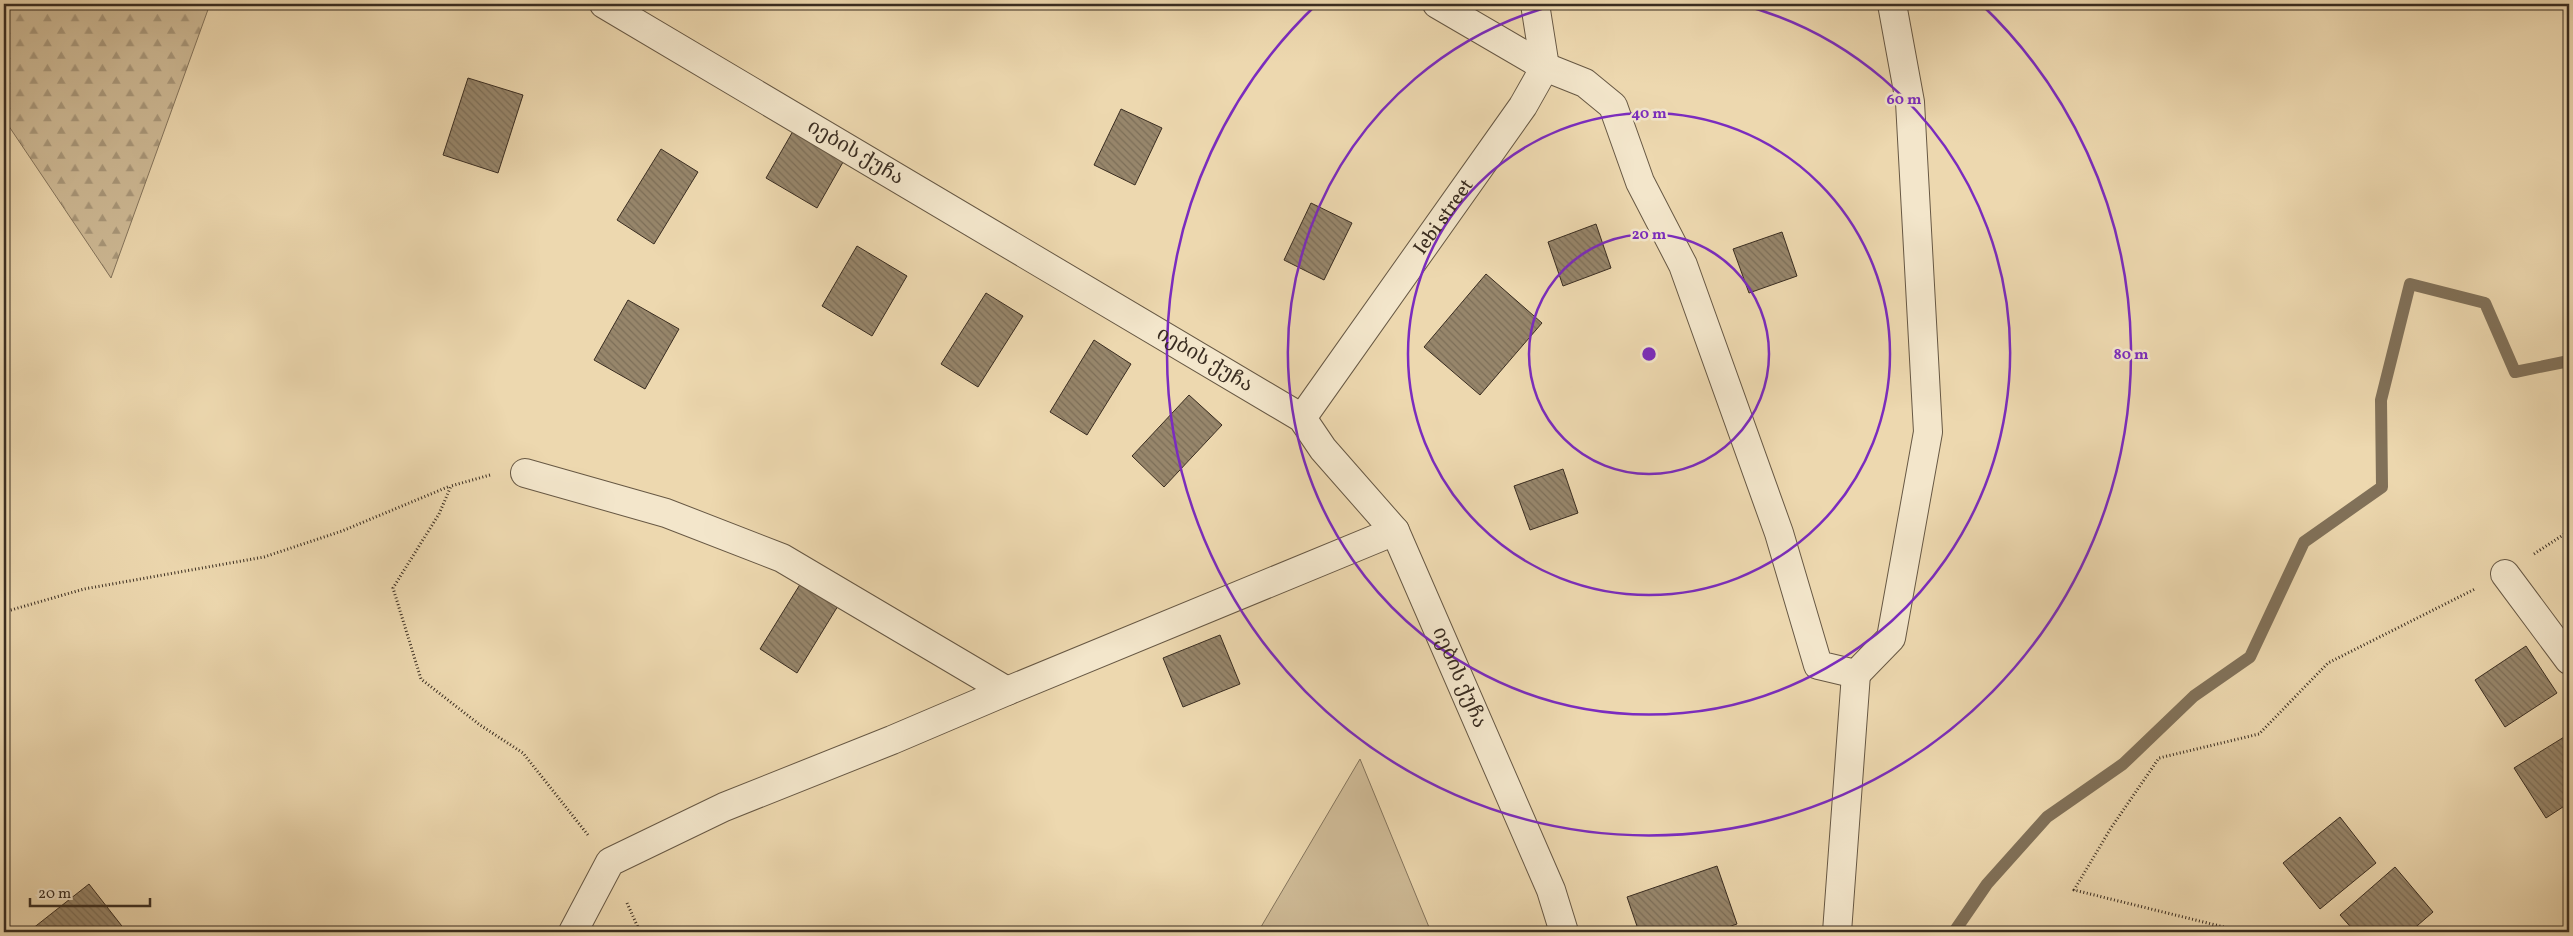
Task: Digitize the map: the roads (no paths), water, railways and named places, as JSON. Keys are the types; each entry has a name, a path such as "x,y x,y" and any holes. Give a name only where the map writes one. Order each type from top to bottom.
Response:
{"street":[{"name":"იების ქუჩა","path":"604,4 1302,418 1323,449 1395,532 1551,890 1564,932"},
{"path":"1437,4 1545,67 1585,83 1613,106 1640,182 1686,274 1779,532 1818,665 1856,674"},
{"path":"1535,4 1545,67"},
{"path":"1837,932 1856,674 1891,638 1928,432 1910,102 1892,4"},
{"name":"Iebi street","path":"1302,418 1523,106 1545,67"},
{"path":"525,473 666,513 782,558 1007,691"},
{"path":"573,932 610,862 724,807 892,740 1395,532"},
{"path":"2505,574 2569,660"}],"waterway":[{"path":"1954,932 1987,884 2047,817 2123,764 2194,696 2250,657 2304,542 2382,487 2381,400 2410,284 2485,303 2515,372 2569,361"}]}
